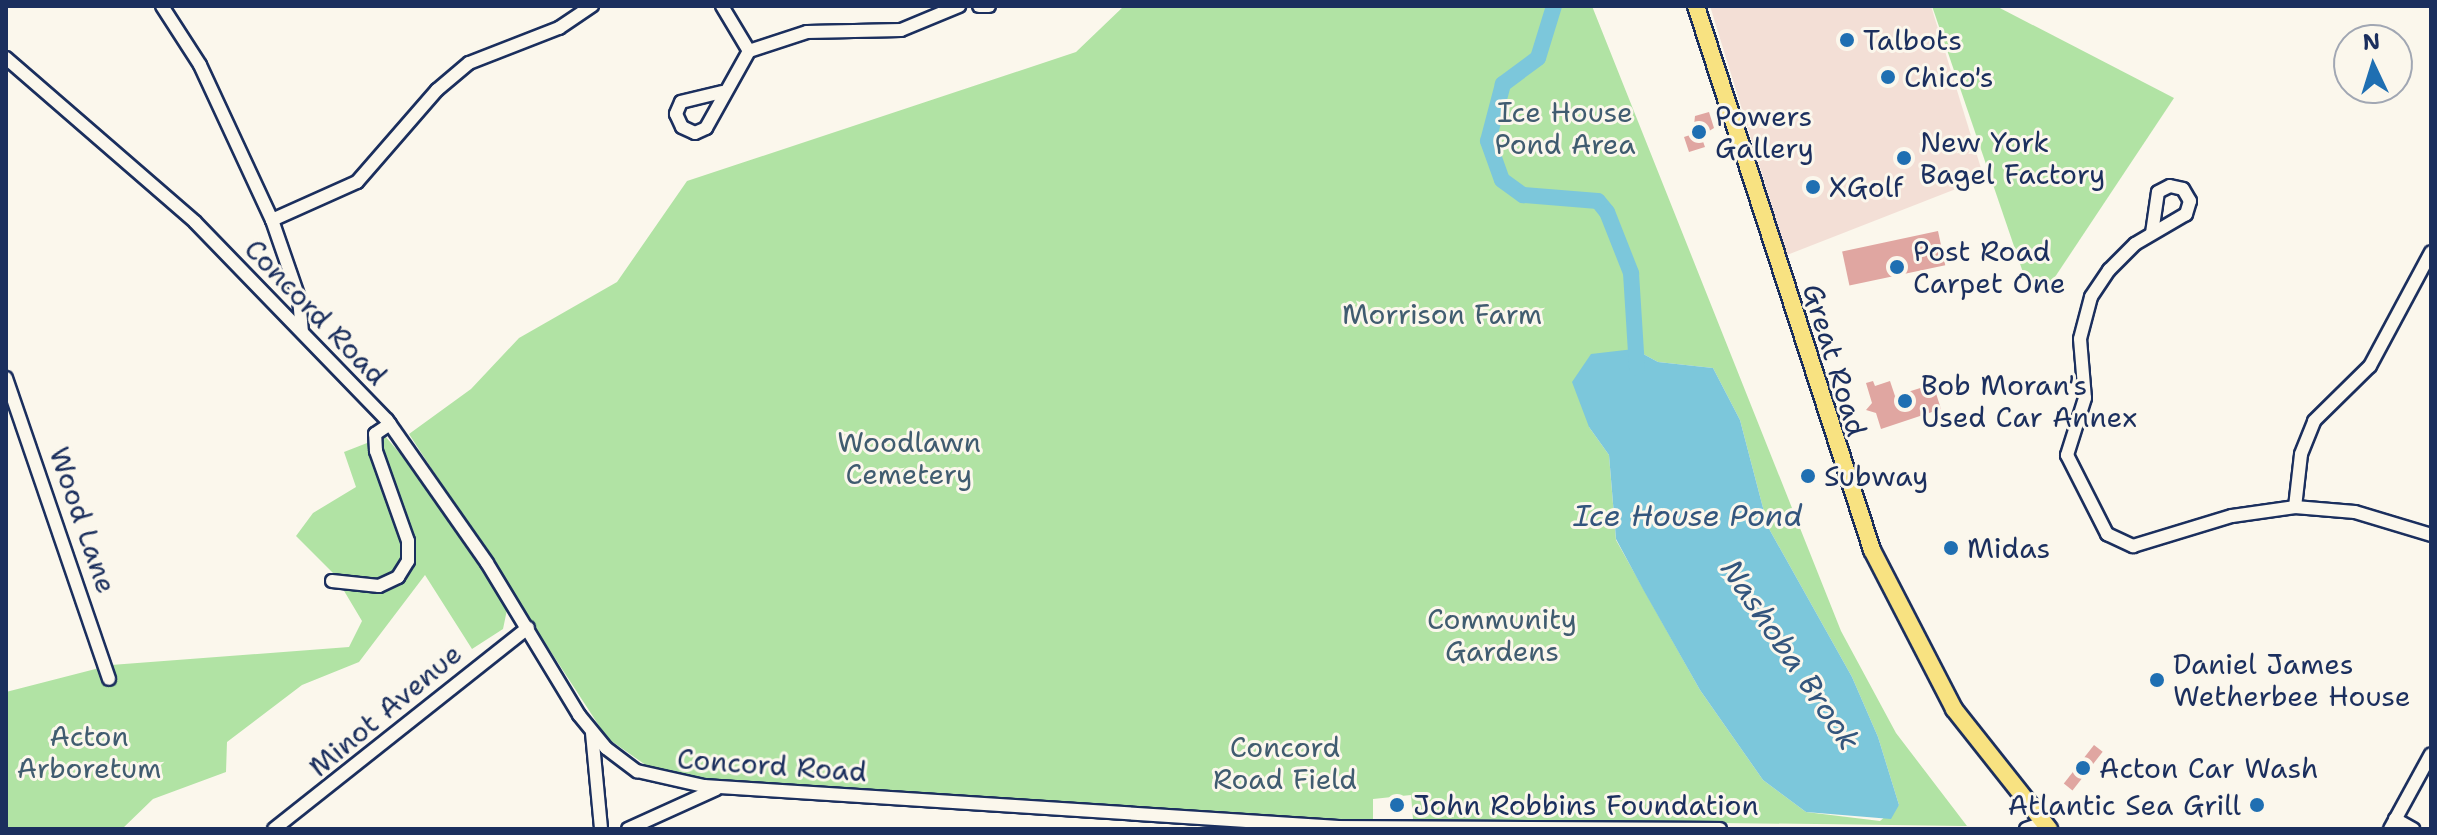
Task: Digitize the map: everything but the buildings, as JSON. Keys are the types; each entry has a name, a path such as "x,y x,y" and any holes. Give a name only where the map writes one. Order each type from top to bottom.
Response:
{"main road":[{"name":"Great Road","path":"1696,6 1872,550 1954,709 2046,826"}],"street":[{"path":"162,6 200,65 272,220 299,298 302,330"},
{"path":"272,220 357,182 461,68 559,28 592,6"},
{"path":"722,6 749,51"},
{"path":"722,92 749,51 807,32 901,30 959,6"},
{"path":"979,6 989,6"},
{"name":"Concord Road","path":"6,58 177,205 302,330 390,424 528,628 592,733 646,775 721,788 1339,827 1720,829"},
{"path":"2152,233 2109,270 2086,309 2079,351 2085,398 2067,449 2100,524 2119,544 2137,545 2232,516 2295,507 2355,512 2431,535"},
{"path":"2295,507 2301,454 2314,421 2370,366 2431,252"},
{"name":"Wood Lane","path":"6,378 109,679"},
{"path":"332,581 379,586 398,577 408,561 408,541 376,451 375,434 390,424"},
{"name":"Minot Avenue","path":"274,829 528,628"},
{"path":"592,733 601,829"},
{"path":"2413,829 2393,824 2431,754"},
{"path":"628,829 721,788"},
{"path":"1114,813 1115,829"},
{"path":"1130,829 1132,815"},
{"path":"2026,829 2046,826"}],"shaded area":[{"path":"1710,6 1931,6 1984,178 1787,255"}],"green space":[{"name":"Woodlawn Cemetery","path":"1124,6 1592,6 1841,631 1896,733 1967,826 1413,819 1411,795 1373,799 1373,820 1313,818 711,780 650,768 607,738 409,434 471,389 519,338 617,282 687,181 1076,52","holes":["1634,349 1658,362 1713,368 1740,420 1768,527 1852,677 1878,737 1899,805 1880,821 1806,812 1763,780 1700,690 1616,540 1609,455 1589,427"]},
{"path":"1932,6 1996,6 2174,98 2053,280 2029,290"},
{"name":"Acton Arboretum","path":"385,436 427,485 508,605 503,629 472,649 425,575 359,662 302,685 227,742 226,772 153,799 122,829 6,829 6,692 111,665 349,647 362,621 334,574 296,536 313,513 356,487 344,452"}],"water":[{"name":"Ice House Pond","path":"1634,349 1658,362 1713,368 1740,420 1768,527 1852,677 1878,737 1899,805 1891,819 1806,812 1763,780 1700,690 1644,591 1616,539 1609,455 1589,427 1572,382 1591,354"}],"waterway":[{"name":"Nashoba Brook","path":"1554,6 1538,58 1503,84 1488,141 1502,180 1523,195 1598,201 1607,212 1631,273 1637,368"}],"place":[{"name":"Talbots","path":"1847,40"},
{"name":"Chico's","path":"1888,77"},
{"name":"Powers Gallery","path":"1699,132"},
{"name":"New York Bagel Factory","path":"1904,158"},
{"name":"XGolf","path":"1813,187"},
{"name":"Post Road Carpet One","path":"1897,267"},
{"name":"Bob Moran's Used Car Annex","path":"1905,401"},
{"name":"Subway","path":"1808,476"},
{"name":"Midas","path":"1951,548"},
{"name":"Daniel James Wetherbee House","path":"2157,680"},
{"name":"Acton Car Wash","path":"2083,768"},
{"name":"John Robbins Foundation","path":"1397,805"},
{"name":"Atlantic Sea Grill","path":"2257,805"}],"park label":[{"name":"Ice House Pond Area","path":"1565,128"},
{"name":"Morrison Farm","path":"1442,314"},
{"name":"Community Gardens","path":"1502,635"},
{"name":"Concord Road Field","path":"1285,763"}]}
